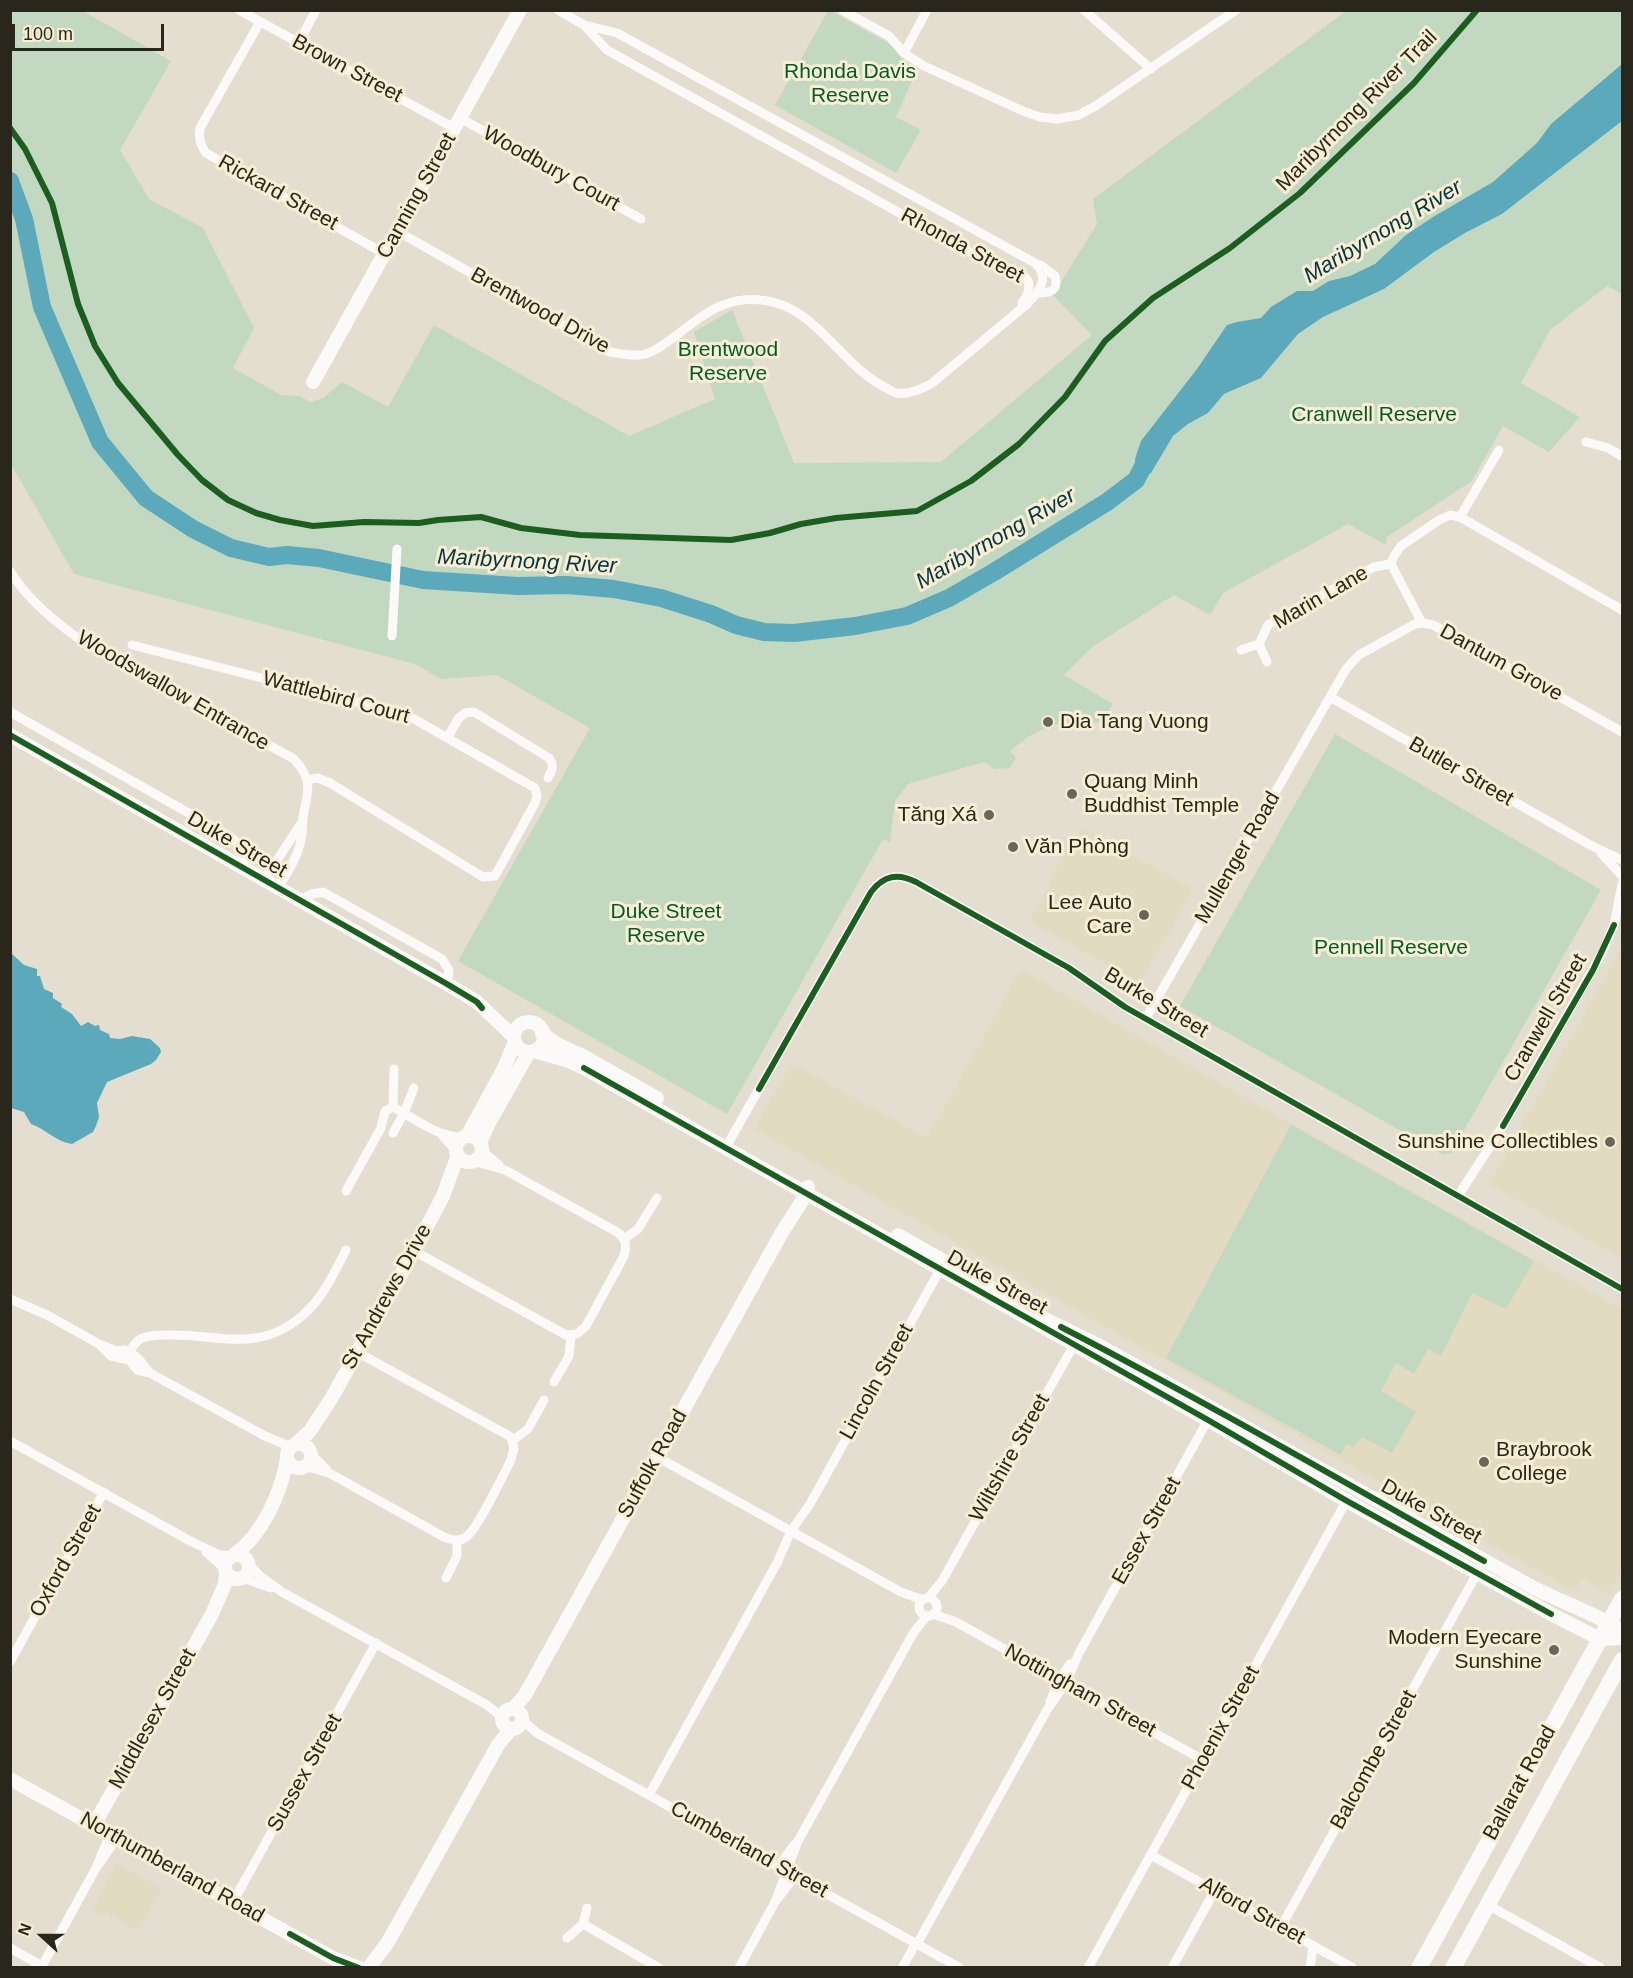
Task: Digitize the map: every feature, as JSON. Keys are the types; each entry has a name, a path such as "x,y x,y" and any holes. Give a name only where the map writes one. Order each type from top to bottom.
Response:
{"highway":[{"name":"Ballarat Road","path":"1419,1968 1600,1639 1616,1627 1623,1599"},
{"name":"Ballarat Road","path":"1453,1968 1623,1660"}],"street":[{"name":"Brown Street","path":"239,10 457,123"},
{"path":"299,42 316,10"},
{"name":"Canning Street","path":"313,382 520,10"},
{"name":"Rhonda Street","path":"558,10 584,25 617,33 1035,263 1041,269 1042,286 1038,293 1014,314"},
{"path":"842,10 889,36 904,53 924,66 1023,111 1040,117 1058,119 1079,115 1097,105 1236,10"},
{"path":"904,53 927,10"},
{"path":"1083,10 1150,69"},
{"name":"Rickard Street","path":"260,22 200,129 202,149 385,254"},
{"name":"Rhonda Street","path":"584,25 607,50 984,260 1022,274 1030,283 1031,288 1014,314"},
{"name":"Woodbury Court","path":"457,123 641,219"},
{"name":"Brentwood Drive","path":"397,231 610,352 628,355 645,354 660,348 705,313 723,304 742,299 761,299 779,303 801,314 860,370 876,383 896,393 916,392 931,384 1014,314"},
{"path":"1035,263 1054,274 1057,283 1052,291 1038,293"},
{"path":"1586,442 1608,448 1623,456"},
{"path":"1460,518 1499,450"},
{"path":"1422,623 1392,564 1394,556 1401,546 1450,515 1460,518 1623,610"},
{"path":"392,636 397,549"},
{"name":"Marin Lane","path":"1241,650 1259,644 1268,626 1274,621 1374,567 1392,564"},
{"name":"Woodswallow Entrance","path":"10,571 14,584 56,623 86,644 294,759 304,771 307,780"},
{"name":"Dantum Grove","path":"1330,697 1346,669 1359,655 1415,624 1422,623 1442,629 1623,732"},
{"name":"Marin Lane","path":"1259,644 1267,662"},
{"name":"Wattlebird Court","path":"132,645 398,711 536,788 537,796 495,876 483,877 330,783 318,778 307,780"},
{"name":"Butler Street","path":"1330,697 1592,846 1623,860"},
{"name":"Mullenger Road","path":"1146,1018 1330,697"},
{"path":"10,712 231,837 241,847 245,869"},
{"path":"448,737 458,719 465,713 474,712 549,758 553,768 548,778"},
{"name":"Duke Street","path":"10,735 477,1002 514,1039"},
{"path":"278,888 291,866 301,841 309,790 307,780"},
{"path":"264,880 303,820"},
{"name":"Butler Street","path":"1592,846 1622,876"},
{"name":"Burke Street","path":"728,1143 871,892 880,882 889,877 901,876 916,882 1069,968 1125,1006 1623,1288"},
{"name":"Cranwell Street","path":"1614,925 1623,884"},
{"name":"Cranwell Street","path":"1458,1196 1503,1126 1588,979 1623,909"},
{"name":"Duke Street","path":"447,984 485,1001 508,1018 525,1023"},
{"path":"525,1023 535,1024 543,1033 541,1044 531,1051 489,1123 481,1145 480,1156 464,1157 458,1143 465,1137 504,1068 517,1028 525,1023"},
{"name":"Duke Street","path":"543,1033 555,1043 602,1066 806,1189 1211,1415 1354,1488 1481,1567 1551,1614 1600,1639 1623,1638"},
{"path":"514,1039 520,1049 531,1051"},
{"name":"Duke Street","path":"531,1051 569,1061 585,1068 728,1143"},
{"path":"393,1107 394,1069"},
{"path":"393,1133 414,1088"},
{"path":"393,1107 438,1132 452,1137 475,1138 487,1155 505,1170 617,1232 624,1239 626,1250 586,1326 582,1331 571,1335 555,1330 414,1251"},
{"path":"346,1191 381,1128 385,1111 393,1107"},
{"path":"438,1132 464,1157 505,1170"},
{"name":"St Andrews Drive","path":"274,1502 291,1451 310,1431 331,1399 464,1157"},
{"name":"Suffolk Road","path":"369,1967 388,1942 806,1189"},
{"path":"624,1239 639,1229 657,1198"},
{"path":"128,1355 140,1339 148,1337 178,1334 238,1340 256,1339 290,1326 316,1302 346,1250"},
{"name":"Lincoln Street","path":"649,1795 942,1265"},
{"path":"10,1299 47,1315 99,1344 116,1351 124,1350 128,1355 138,1358 150,1373 262,1435 286,1445 291,1451 292,1466 313,1468 331,1474 444,1537 457,1540 467,1537 475,1527 511,1460 514,1448 511,1437 357,1352"},
{"path":"554,1382 569,1356 571,1335"},
{"name":"Wiltshire Street","path":"738,1968 775,1902 798,1841 1076,1340"},
{"name":"St Andrews Drive","path":"312,1454 314,1441 331,1399"},
{"path":"512,1441 528,1429 544,1400"},
{"name":"Duke Street","path":"1211,1415 1347,1501 1481,1567 1616,1627"},
{"name":"Essex Street","path":"902,1968 1211,1415"},
{"path":"10,1441 192,1542 220,1554 242,1555 249,1563 248,1573 241,1579 229,1576 226,1570 192,1542"},
{"path":"291,1451 305,1444 331,1474"},
{"path":"302,1468 310,1462 312,1454"},
{"name":"Nottingham Street","path":"657,1457 1203,1760"},
{"name":"St Andrews Drive","path":"233,1555 244,1547 274,1502 302,1468"},
{"name":"Phoenix Street","path":"1088,1968 1354,1488"},
{"name":"Oxford Street","path":"10,1662 104,1492"},
{"name":"St Andrews Drive","path":"249,1563 261,1524"},
{"path":"446,1578 457,1556 457,1540"},
{"path":"226,1570 227,1561 233,1555"},
{"name":"Cumberland Street","path":"249,1563 260,1576 282,1592 960,1968"},
{"name":"Balcombe Street","path":"1281,1927 1481,1567"},
{"name":"Middlesex Street","path":"94,1825 212,1614 225,1584 226,1570"},
{"name":"Cumberland Street","path":"241,1579 282,1592"},
{"name":"Middlesex Street","path":"212,1614 241,1579"},
{"name":"Sussex Street","path":"233,1902 376,1643"},
{"name":"Northumberland Road","path":"10,1779 333,1958 344,1968"},
{"path":"10,1948 42,1967 114,1836"},
{"name":"Alford Street","path":"1151,1855 1353,1968"},
{"path":"1172,1968 1215,1890"},
{"path":"1488,1905 1601,1968"},
{"path":"567,1938 583,1924 587,1908"},
{"path":"583,1924 659,1968"},
{"path":"1310,1968 1313,1946"},
{"name":"Northumberland Road","path":"333,1958 369,1967"}],"shaded area":[{"path":"1082,827 1193,889 1140,983 1029,921 1051,883 1049,881"},
{"path":"1622,947 1622,1259 1489,1184"},
{"path":"1021,969 1622,1309 1622,1571 1609,1594 1582,1579 1575,1592 754,1129 792,1063 927,1138"},
{"path":"117,1863 162,1888 140,1928 134,1929 106,1913 104,1915 92,1909"}],"green space":[{"path":"10,11 83,11 171,61 120,150 149,199 203,228 254,328 233,368 281,395 299,396 311,402 323,398 342,382 388,407 434,325 629,436 715,399 694,332 732,310 794,463 941,462 1092,335 1053,295 1097,224 1093,199 1346,11 1622,11 1622,64 1580,99 1539,158 1236,357 1136,480 1151,473 1173,436 1208,413 1224,394 1261,378 1298,334 1323,317 1384,289 1434,252 1502,214 1622,121 1622,294 1607,286 1550,330 1521,383 1580,417 1549,452 1503,426 1472,481 1387,537 1386,545 1348,524 1223,593 1210,615 1174,595 1092,647 1064,675 1113,704 1102,723 1064,723 1041,730 1010,751 1016,758 1010,768 995,769 984,762 908,784 895,801 890,842 883,839 727,1114 458,961 590,728 497,675 441,679 415,664 74,574 11,464"},
{"name":"Rhonda Davis Reserve","path":"828,11 890,44 916,72 896,117 921,130 896,173 775,105"},
{"name":"Pennell Reserve","path":"1335,734 1601,890 1451,1153 1442,1154 1180,1006"},
{"path":"1291,1125 1534,1261 1506,1309 1472,1293 1441,1356 1428,1349 1414,1374 1396,1363 1381,1391 1416,1412 1392,1453 1362,1437 1353,1447 1346,1444 1341,1455 1166,1358"}],"water":[{"path":"1622,64 1622,121 1502,214 1434,252 1384,289 1323,317 1298,334 1261,378 1224,394 1208,413 1173,436 1151,473 1136,480 1135,459 1141,441 1197,369 1227,325 1261,318 1271,307 1297,291 1313,291 1329,281 1350,276 1375,264 1406,235 1493,182 1537,143 1551,124"},
{"path":"11,953 24,965 37,969 37,976 40,976 44,989 53,993 53,998 72,1014 81,1026 88,1022 95,1026 99,1025 100,1030 109,1034 110,1038 120,1039 132,1036 150,1039 160,1048 161,1052 151,1064 107,1082 97,1103 99,1117 93,1132 72,1144 61,1141 31,1124 24,1112 11,1108"}],"waterway":[{"name":"Maribyrnong River","path":"10,181 24,219 42,307 100,442 146,498 193,529 231,548 269,557 287,555 319,558 423,580 614,589 661,598 711,614 736,625 764,632 794,633 855,626 907,616 949,598 1107,502 1136,480 1147,459"}],"cycle path":[{"name":"Maribyrnong River Trail","path":"10,128 25,149 52,203 78,304 95,346 118,383 178,455 202,480 228,500 256,513 313,526 364,522 419,523 481,517 521,528 580,535 731,540 836,518 917,511 971,481 1019,444 1065,397 1105,341 1153,298 1230,248 1300,193 1414,83 1477,10"},
{"path":"10,735 447,984 477,1002 482,1008"},
{"path":"759,1089 871,892 886,879 903,877 916,882 1069,968 1125,1007 1622,1289"},
{"path":"1503,1126 1593,970 1614,925"},
{"path":"584,1068 1208,1420 1347,1501 1551,1614"},
{"path":"1061,1327 1221,1413 1484,1561"},
{"path":"290,1934 333,1958 359,1968"}],"place":[{"name":"Dia Tang Vuong","path":"1048,722"},
{"name":"Quang Minh Buddhist Temple","path":"1072,794"},
{"name":"Tăng Xá","path":"989,815"},
{"name":"Văn Phòng","path":"1013,847"},
{"name":"Lee Auto Care","path":"1144,915"},
{"name":"Sunshine Collectibles","path":"1610,1142"},
{"name":"Braybrook College","path":"1484,1462"},
{"name":"Modern Eyecare Sunshine","path":"1554,1650"}],"park label":[{"name":"Brentwood Reserve","path":"728,362"},
{"name":"Cranwell Reserve","path":"1374,415"},
{"name":"Duke Street Reserve","path":"666,924"}]}
